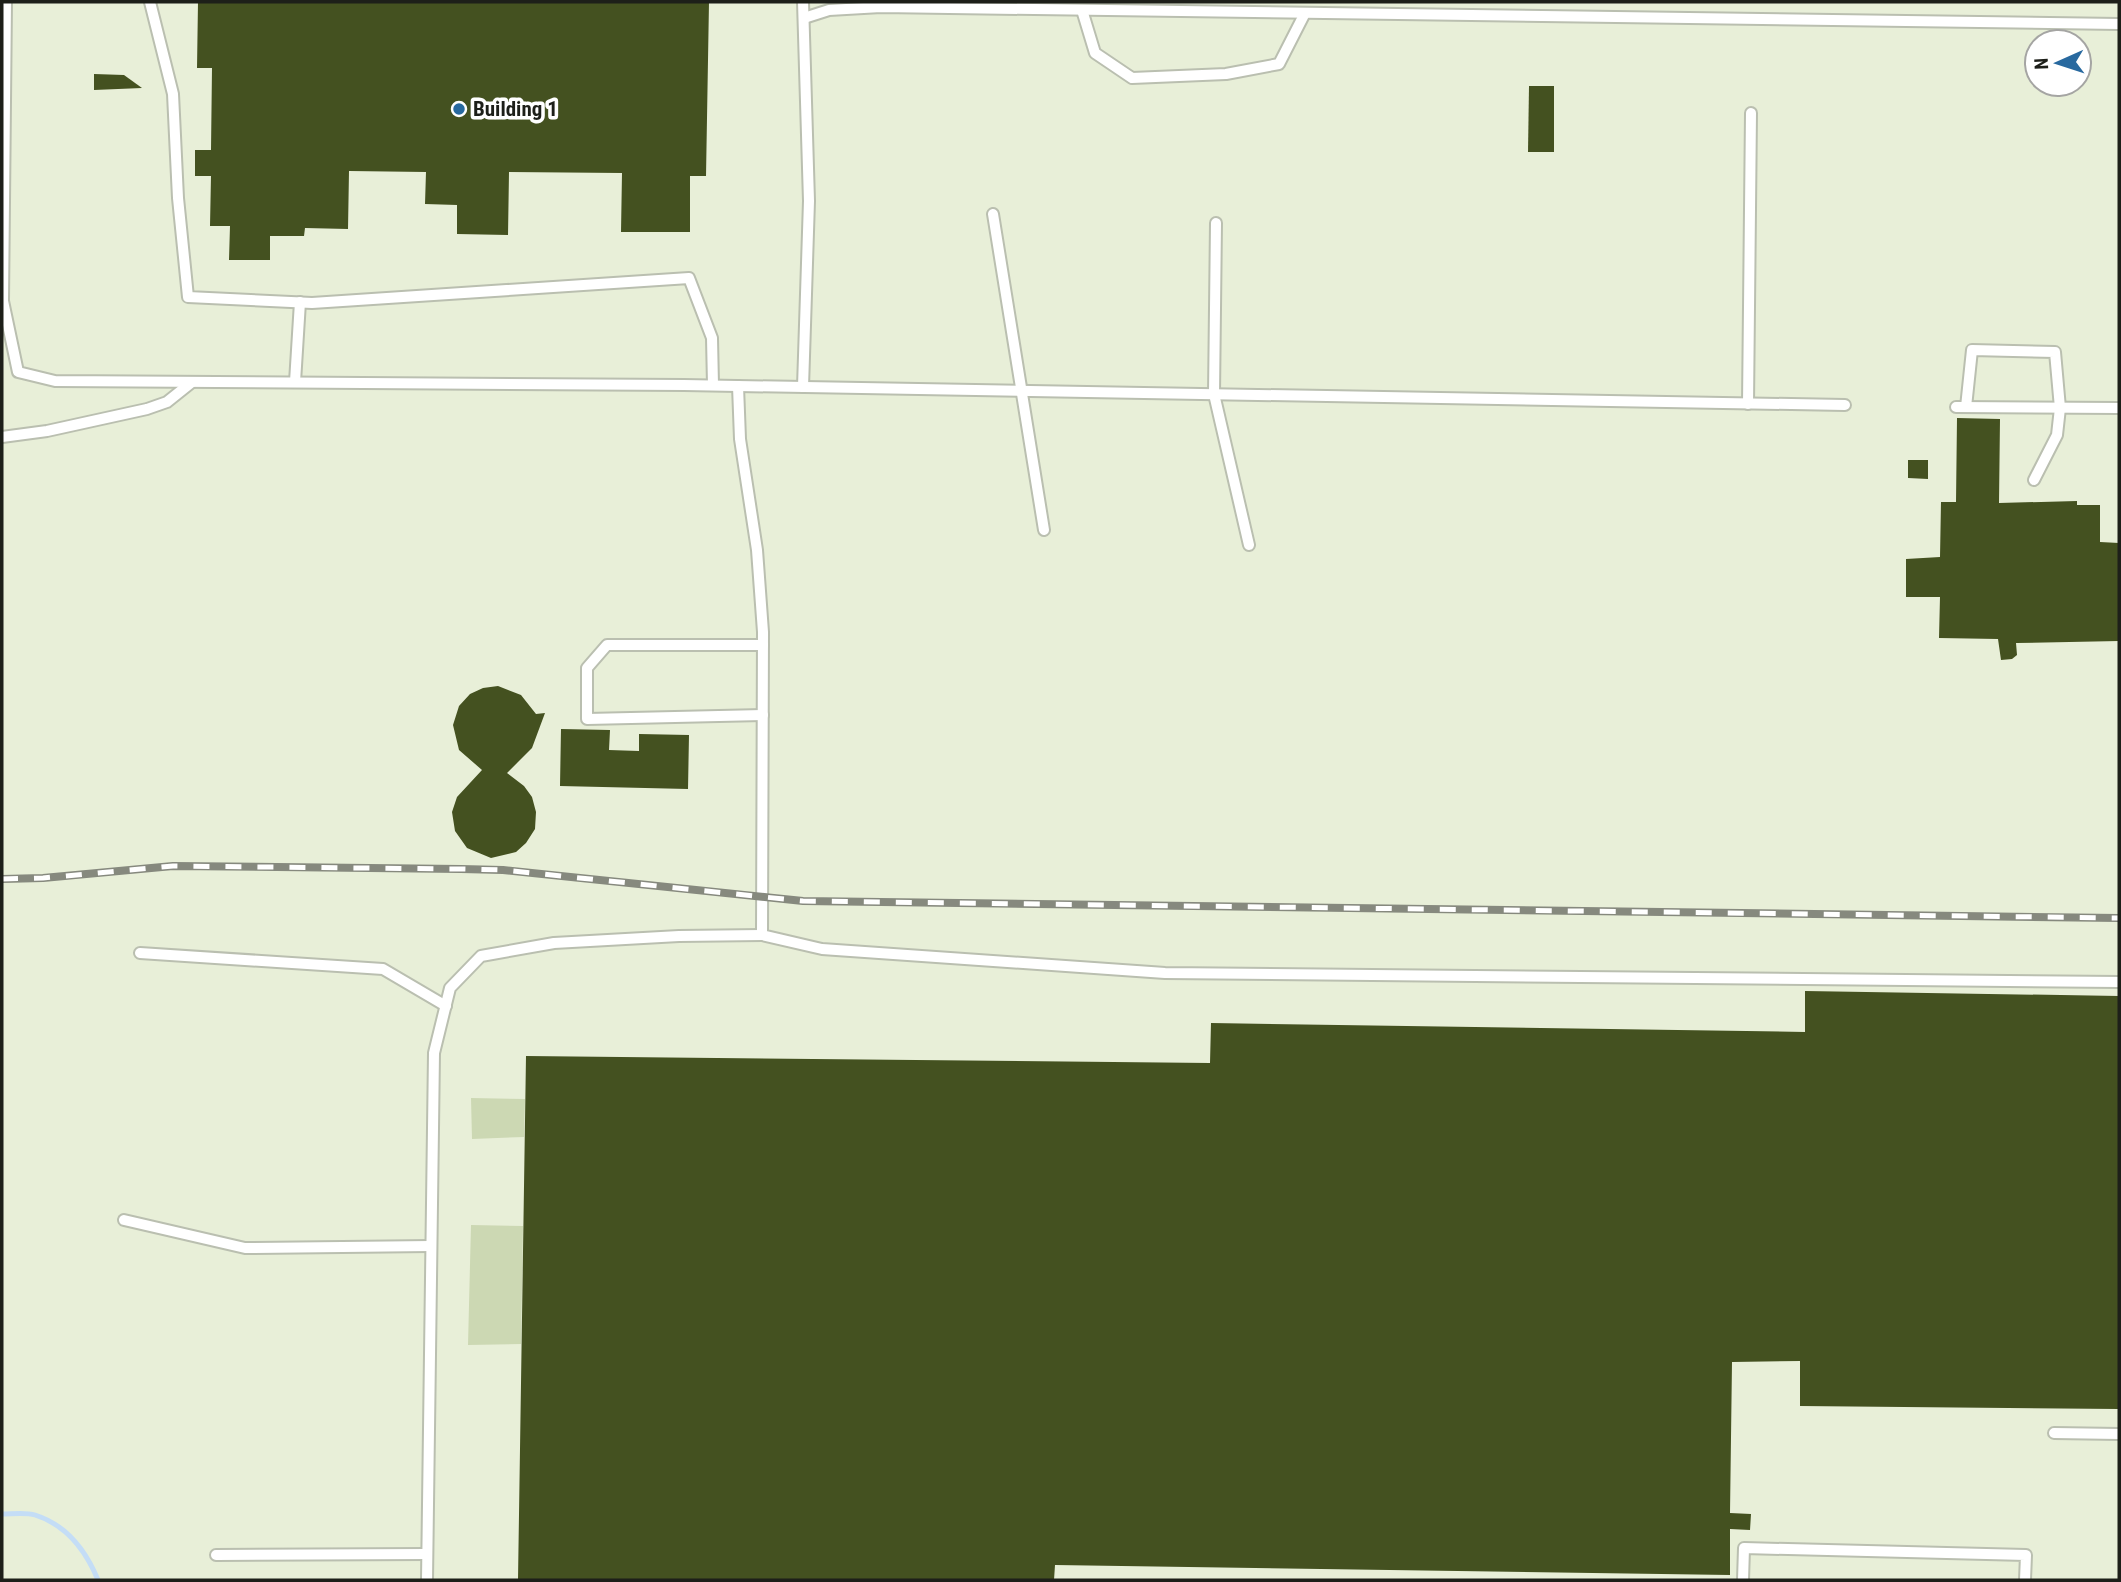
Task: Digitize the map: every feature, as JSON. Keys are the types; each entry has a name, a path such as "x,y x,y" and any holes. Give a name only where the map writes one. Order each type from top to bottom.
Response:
{"lane":[{"path":"6,2 3,301 8,350 18,372 55,381 738,386 1845,405"},
{"path":"150,2 173,94 177,198 188,297 300,302 689,278 712,338 713,386"},
{"path":"803,2 809,201 803,387"},
{"path":"1486,2 1486,15"},
{"path":"804,18 830,10 879,7 2119,23"},
{"path":"1082,10 1096,53 1132,78 1226,74 1279,64 1305,13"},
{"path":"1748,404 1751,113"},
{"path":"993,214 1044,530"},
{"path":"1216,223 1214,394 1249,545"},
{"path":"295,383 300,302"},
{"path":"2034,480 2057,435 2060,408 2055,352 1972,350 1961,407 2060,408 2119,408"},
{"path":"2,436 47,431 147,409 167,402 192,382"},
{"path":"738,386 740,439 757,550 763,645 762,935"},
{"path":"762,715 587,719 587,668 607,645 763,645"},
{"path":"427,1580 434,1053 450,988 481,956 554,943 679,936 762,935 822,949 1165,973 2119,982"},
{"path":"140,953 383,969 446,1006"},
{"path":"124,1220 246,1248 431,1246"},
{"path":"2054,1433 2119,1434"},
{"path":"1743,1580 1744,1548 2026,1555 2025,1580"},
{"path":"216,1555 427,1555"}],"shaded area":[{"path":"2,2 2119,2 2119,1580 2,1580"},
{"path":"471,1098 525,1099 524,1137 472,1139"},
{"path":"471,1225 523,1226 521,1344 468,1345"}],"building":[{"name":"Building 1","path":"198,2 709,2 706,176 690,176 690,232 621,232 622,173 509,172 508,235 457,234 457,205 425,204 426,172 349,171 348,229 305,228 304,236 270,236 270,260 229,260 230,226 210,226 211,176 195,176 195,150 211,150 212,68 197,68"},
{"path":"94,74 124,75 142,88 94,90"},
{"path":"1529,86 1554,86 1554,152 1528,152"},
{"path":"1957,418 2000,419 1999,503 2077,501 2077,505 2100,505 2100,542 2119,543 2119,641 2016,643 2017,655 2012,659 2001,660 1998,639 1939,638 1940,597 1906,597 1906,559 1940,557 1941,502 1956,502"},
{"path":"1908,460 1928,460 1928,479 1908,478"},
{"path":"498,686 521,695 536,714 545,713 532,748 507,773 524,786 532,797 536,812 535,829 516,852 491,858 467,848 455,831 452,812 457,797 482,770 459,750 453,725 459,706 470,694 483,688"},
{"path":"561,729 610,730 609,750 639,751 639,734 689,735 688,789 560,786"},
{"path":"1805,991 2119,996 2119,1409 1800,1406 1800,1361 1732,1362 1730,1513 1751,1514 1750,1530 1730,1529 1730,1575 1055,1565 1054,1580 518,1580 526,1056 1210,1063 1211,1023 1805,1032"}],"waterway":[{"path":"2,1514 31,1514 57,1525 81,1549 98,1580"}],"railway":[{"path":"2,879 43,878 173,866 461,869 503,870 803,901 2119,918"}],"place":[{"name":"Building 1","path":"459,109"}]}
